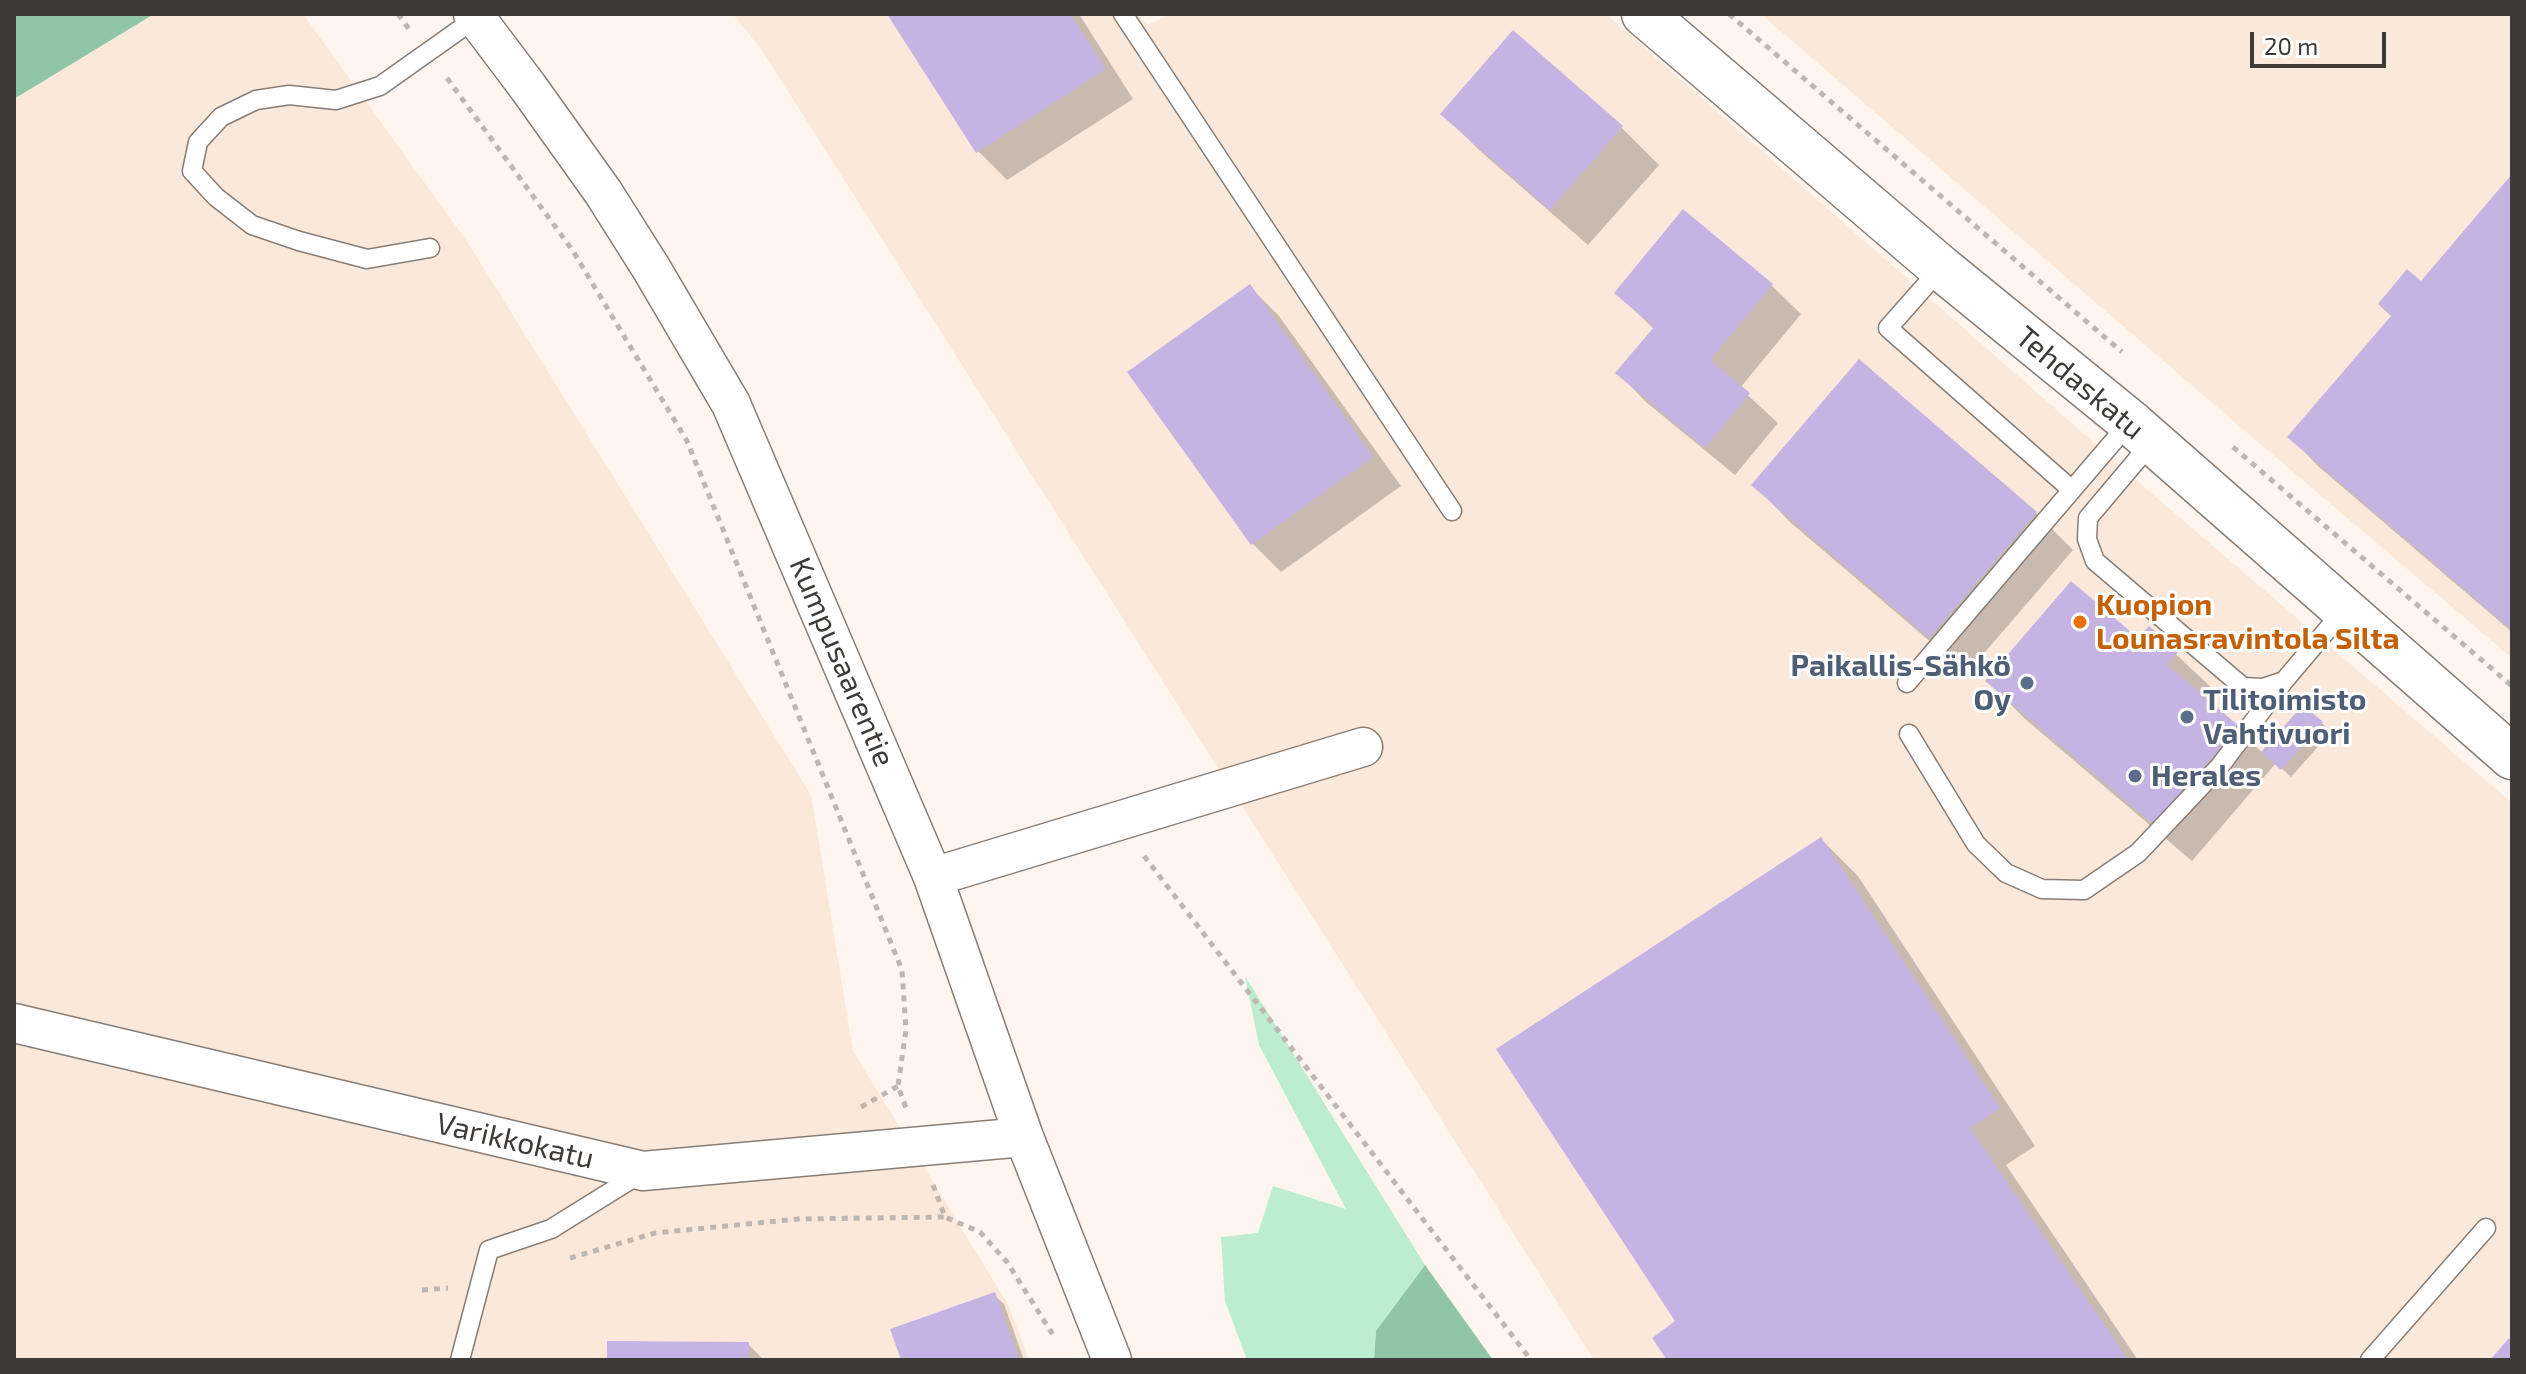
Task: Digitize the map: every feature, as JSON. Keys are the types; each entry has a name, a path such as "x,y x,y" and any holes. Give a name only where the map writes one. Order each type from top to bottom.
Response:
{"street":[{"name":"Tehdaskatu","path":"1644,14 1941,268 2141,432 2512,757"},
{"name":"Kumpusaarentie","path":"474,16 603,192 731,404 933,877 1024,1137 1112,1360"},
{"path":"933,877 1363,747"},
{"name":"Varikkokatu","path":"14,1023 643,1171 1024,1137"}],"lane":[{"path":"1123,14 1452,511"},
{"path":"430,248 367,259 299,241 252,225 216,197 192,171 198,142 221,117 256,100 289,95 336,100 380,86 474,16"},
{"path":"1941,268 1888,328 2072,490"},
{"path":"1907,683 2072,490 2141,432"},
{"path":"2141,432 2088,518 2087,539 2095,561 2243,687 2263,688 2284,681"},
{"path":"1909,734 1976,844 2006,873 2042,889 2084,890 2138,853 2220,766 2284,681 2344,610"},
{"path":"460,1360 489,1250 551,1229 643,1171"},
{"path":"2370,1360 2486,1228"}],"path":[{"path":"398,14 573,251 687,441 902,970 906,1030 898,1086 945,1217"},
{"path":"1729,14 2126,356"},
{"path":"2231,445 2512,686"},
{"path":"1117,821 1531,1360"},
{"path":"848,1115 898,1086"},
{"path":"563,1260 655,1233 798,1219 945,1217 980,1232 1007,1262 1061,1348"},
{"path":"422,1290 480,1285"}],"shaded area":[{"path":"154,14 303,14 468,243 811,795 853,1051 1009,1306 1029,1360 14,1360 14,99"},
{"path":"733,14 1138,14 1147,25 1172,14 1606,14 2150,492 2512,803 2512,1360 1594,1360 763,52"},
{"path":"1761,14 2512,14 2512,658 2225,414"}],"green space":[{"path":"14,14 154,14 14,99"},
{"path":"1245,976 1425,1265 1376,1331 1374,1360 1247,1360 1225,1301 1221,1237 1258,1233 1273,1186 1346,1209 1259,1045"},
{"path":"1425,1265 1493,1360 1374,1360 1376,1331"}],"building":[{"path":"887,14 1070,14 1106,69 976,153"},
{"path":"1513,30 1623,126 1550,210 1440,114"},
{"path":"2512,174 2512,630 2287,437 2391,316 2378,304 2407,269 2421,281"},
{"path":"1683,209 1773,284 1710,360 1750,393 1705,448 1615,373 1654,327 1614,293"},
{"path":"1250,284 1373,457 1251,545 1127,372"},
{"path":"1859,359 2037,512 1929,638 1751,485"},
{"path":"2071,581 2138,638 2149,626 2179,651 2167,665 2239,726 2154,825 1985,681"},
{"path":"2303,705 2323,722 2281,770 2261,752"},
{"path":"1821,837 2000,1108 1970,1128 2128,1360 1667,1360 1652,1338 1675,1321 1496,1049"},
{"path":"995,1292 1019,1360 901,1360 890,1329"},
{"path":"2509,1338 2512,1341 2512,1360 2490,1360"},
{"path":"607,1341 749,1342 749,1360 607,1360"}],"place":[{"name":"Kuopion Lounasravintola Silta","path":"2080,622"},
{"name":"Paikallis-Sähkö Oy","path":"2027,683"},
{"name":"Tilitoimisto Vahtivuori","path":"2187,717"},
{"name":"Herales","path":"2135,776"}]}
